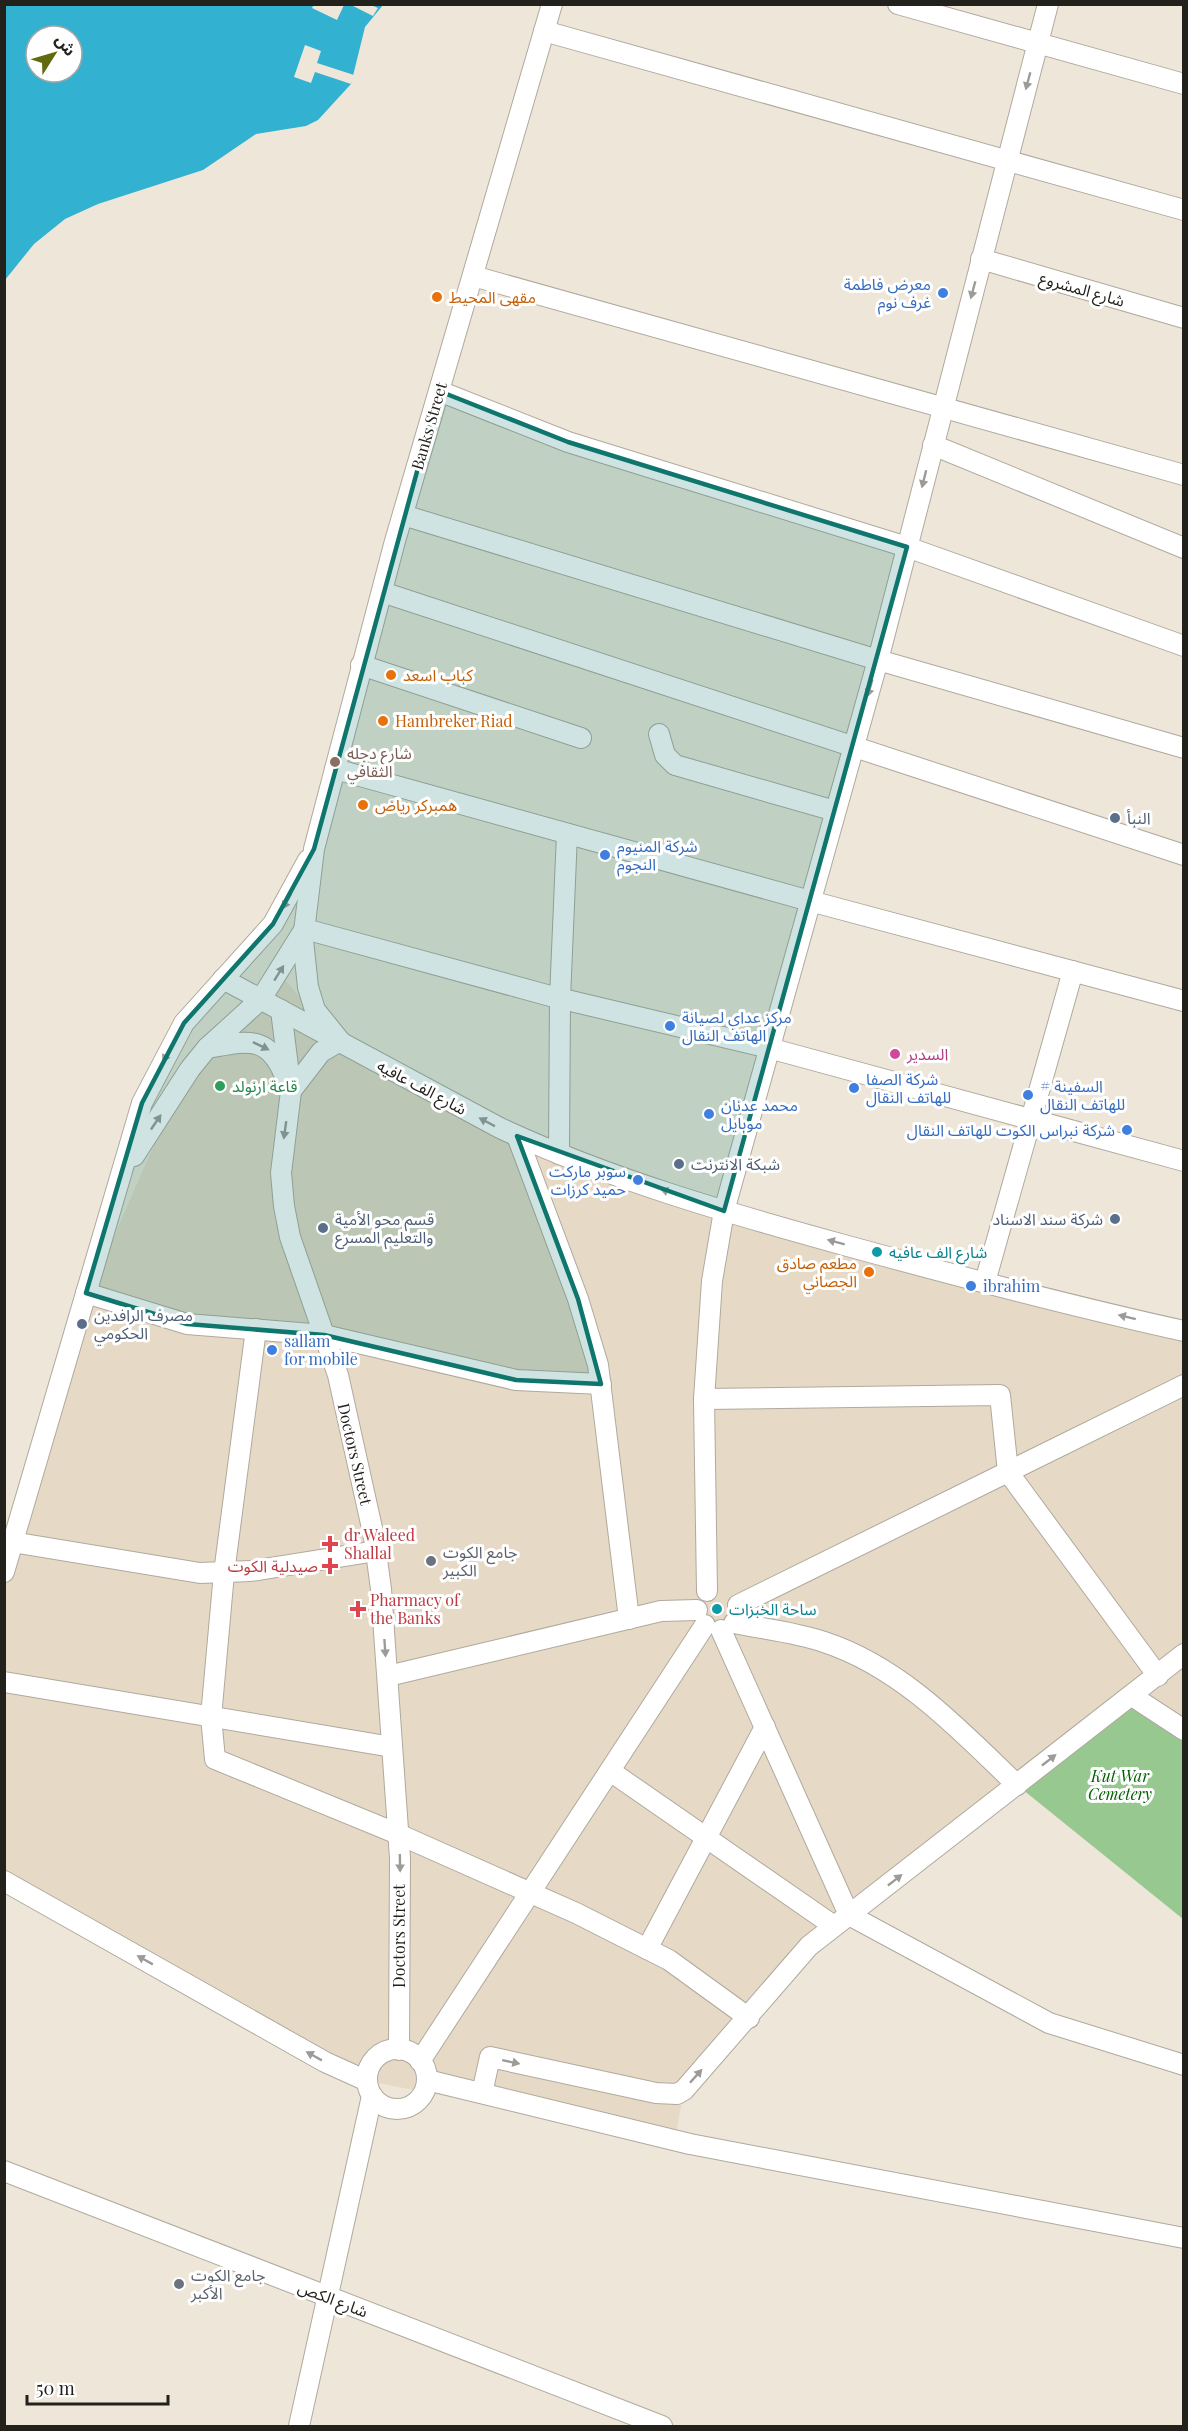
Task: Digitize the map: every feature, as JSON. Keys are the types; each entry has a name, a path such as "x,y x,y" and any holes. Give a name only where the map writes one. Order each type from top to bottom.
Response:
{"street":[{"name":"Banks Street","path":"314,849 361,665 403,515 552,4"},
{"path":"898,4 1184,84"},
{"path":"707,1592 704,1399 712,1281 724,1212 878,660 1048,4"},
{"path":"544,31 1184,210"},
{"name":"شارع المشروع","path":"981,259 1184,318"},
{"path":"473,276 1184,475"},
{"path":"439,391 568,442 907,547 1184,646"},
{"path":"933,445 1184,548"},
{"path":"403,515 878,660 1184,748"},
{"path":"382,592 1184,855"},
{"path":"361,665 581,738"},
{"path":"659,734 665,755 675,765 835,810"},
{"path":"335,769 810,901 1184,1001"},
{"path":"559,1154 560,998 567,834"},
{"path":"207,1048 253,1041 272,1051 291,1091 321,1052 340,1041 315,1010 308,987 305,930 314,849"},
{"path":"4,1572 124,1171 142,1103 172,1043 196,1008 273,924 314,849"},
{"path":"305,930 560,998 769,1048 1184,1161"},
{"path":"124,1171 190,1070 207,1048 261,999 305,930"},
{"path":"985,1282 1073,971"},
{"name":"شارع الف عافيه","path":"223,979 516,1136 559,1154 724,1212 1183,1332"},
{"name":"Doctors Street","path":"281,1010 291,1091 281,1173 284,1206 290,1237 338,1376 376,1551 388,1676 398,1834 399,2050"},
{"path":"516,1136 578,1299 601,1384 629,1619"},
{"path":"86,1293 187,1324 324,1335 516,1380 601,1384"},
{"path":"256,1329 224,1573 211,1717 215,1759 398,1834 576,1913 669,1960 749,2018"},
{"path":"719,1619 1184,1385"},
{"path":"704,1399 1000,1395 1008,1472 1158,1676"},
{"path":"12,1542 200,1573 224,1573 376,1551"},
{"path":"420,2061 610,1771 719,1619 728,1591 721,1589 707,1592 698,1602 719,1619 765,1727 841,1921"},
{"path":"388,1676 676,1609 823,1642 876,1666 949,1718 1017,1785"},
{"path":"482,2093 490,2057 656,2093 677,2094 684,2090 749,2018 809,1946 1184,1654"},
{"path":"4,1682 392,1747"},
{"path":"1132,1696 1184,1730"},
{"path":"647,1948 765,1727"},
{"path":"610,1771 706,1838 841,1921 1049,2024 1184,2065"},
{"path":"4,1881 370,2088 387,2108 406,2108 421,2097 427,2080 420,2061 414,2055 399,2050 390,2050 376,2058 368,2072 370,2088 299,2427"},
{"path":"427,2080 690,2144 1184,2238"},
{"name":"شارع الكص","path":"4,2171 662,2427"}],"highlighted area":[{"path":"439,391 568,442 907,547 724,1211 517,1136 578,1299 601,1384 516,1380 324,1335 187,1324 86,1293 142,1103 184,1023 273,924 314,849"}],"shaded area":[{"path":"280,974 325,1027 517,1136 724,1212 1183,1334 1183,1729 1131,1696 809,1946 684,2089 675,2140 367,2081 5,1881 4,1577 97,1276 180,1085"}],"green space":[{"name":"Kut War Cemetery","path":"1132,1696 1183,1730 1183,1919 1017,1785"}],"water":[{"path":"5,5 383,5 365,27 351,84 318,120 306,126 256,134 203,170 98,204 65,219 34,244 5,280"}],"pier":[{"path":"314,4 344,5 337,20 312,8"},
{"path":"351,5 371,5 378,8 373,16"},
{"path":"305,45 321,51 317,63 354,75 351,84 315,72 311,83 294,77"}],"place":[{"name":"معرض فاطمة غرف نوم","path":"943,293"},
{"name":"مقهى المحيط","path":"437,297"},
{"name":"كباب اسعد","path":"391,675"},
{"name":"Hambreker Riad","path":"383,721"},
{"name":"شارع دجله الثقافي","path":"335,762"},
{"name":"همبركر رياض","path":"363,805"},
{"name":"النبأ","path":"1115,818"},
{"name":"شركة المنيوم النجوم","path":"605,855"},
{"name":"مركز عداي لصيانة الهاتف النقال","path":"670,1026"},
{"name":"السدير","path":"895,1054"},
{"name":"قاعة ارنولد","path":"220,1086"},
{"name":"شركة الصفا للهاتف النقال","path":"854,1088"},
{"name":"# السفينة للهاتف النقال","path":"1028,1095"},
{"name":"محمد عدنان موبايل","path":"709,1114"},
{"name":"شركة نبراس الكوت للهاتف النقال","path":"1127,1130"},
{"name":"شبكة الانترنت","path":"679,1164"},
{"name":"سوبر ماركت حميد كرزات","path":"638,1180"},
{"name":"شركة سند الاسناد","path":"1115,1219"},
{"name":"قسم محو الأمية والتعليم المسرع","path":"323,1228"},
{"name":"شارع الف عافيه","path":"877,1252"},
{"name":"مطعم صادق الجصاني","path":"869,1272"},
{"name":"ibrahim","path":"971,1286"},
{"name":"مصرف الرافدين الحكومي","path":"82,1324"},
{"name":"sallam for mobile","path":"272,1350"},
{"name":"dr Waleed Shallal","path":"330,1544"},
{"name":"جامع الكوت الكبير","path":"431,1561"},
{"name":"صيدلية الكوت","path":"330,1566"},
{"name":"Pharmacy of the Banks","path":"358,1609"},
{"name":"ساحة الخبزات","path":"717,1609"},
{"name":"جامع الكوت الأكبر","path":"179,2284"}]}
